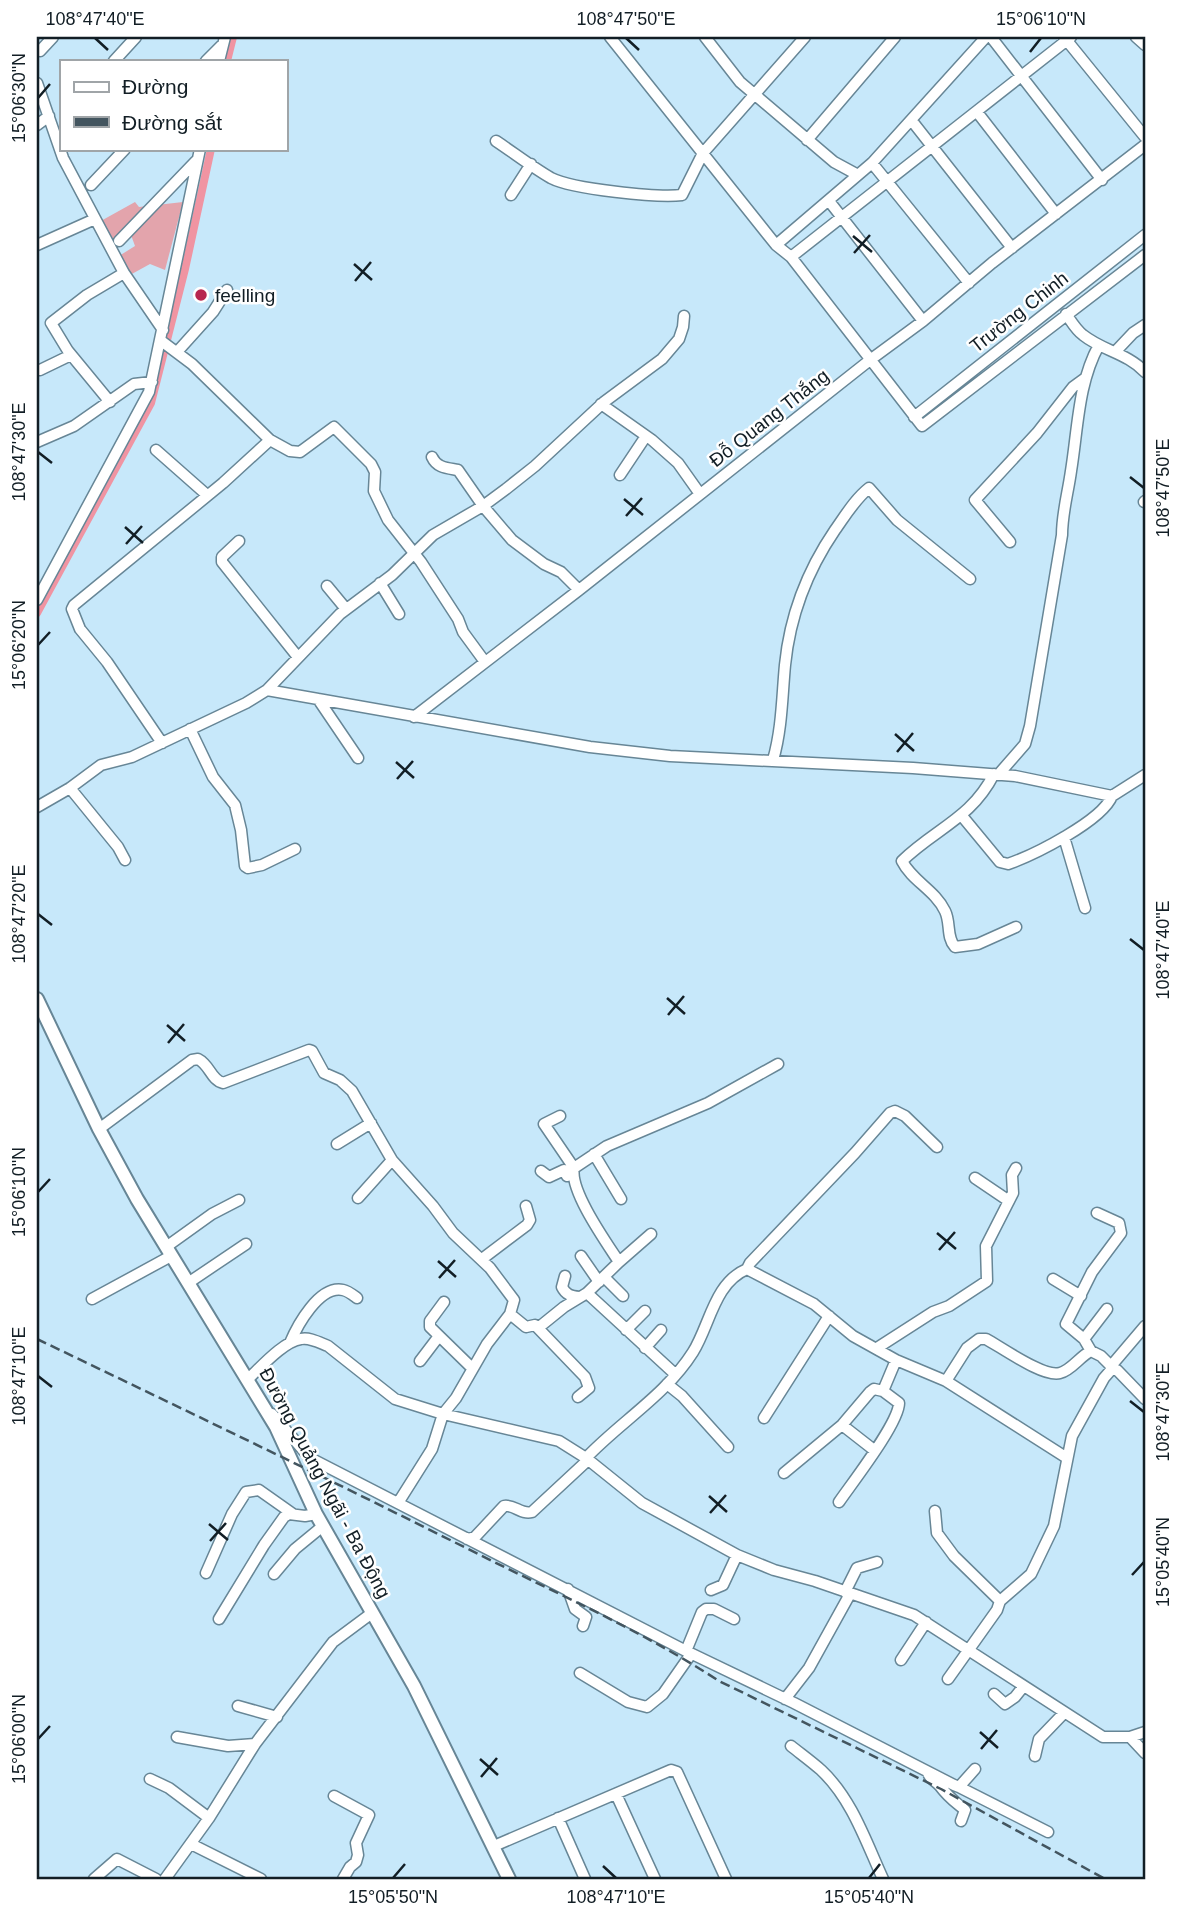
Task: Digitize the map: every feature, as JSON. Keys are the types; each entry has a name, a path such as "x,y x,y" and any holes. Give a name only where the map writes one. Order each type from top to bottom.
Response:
{"main road":[{"name":"Đường Quảng Ngãi - Ba Động","path":"37,999 99,1129 168,1252 276,1427 320,1520 414,1686 509,1879"}],"street":[{"path":"40,51 53,37"},
{"path":"115,60 136,37"},
{"path":"610,37 776,246 791,257 914,418"},
{"path":"705,37 740,82 834,162 858,175"},
{"path":"496,141 557,180 617,192 668,197 682,195 703,153 805,37"},
{"path":"807,140 895,37"},
{"path":"776,246 872,163 988,37 1102,180"},
{"path":"1136,37 1145,45"},
{"path":"791,257 1067,38 1145,137"},
{"path":"207,60 224,40"},
{"path":"219,60 224,40"},
{"path":"37,83 60,150"},
{"path":"977,112 1056,214"},
{"path":"37,125 48,116"},
{"path":"912,121 1012,248"},
{"name":"Đỗ Quang Thắng","path":"414,717 1145,145"},
{"path":"60,150 124,273 167,343 270,440 290,451 300,452 334,427 372,464 375,472 374,491 387,520 414,554 485,662"},
{"path":"90,185 124,150"},
{"path":"119,241 199,154"},
{"path":"37,600 144,406 167,343 199,154"},
{"path":"872,163 969,283"},
{"path":"511,195 531,164"},
{"path":"829,201 923,321"},
{"path":"37,246 95,219"},
{"name":"Trường Chinh","path":"1145,235 914,418 922,426 1145,255"},
{"path":"110,402 71,355 51,323 87,295 124,273"},
{"path":"167,343 213,312 227,290"},
{"path":"1066,314 1081,334 1116,351 1145,372"},
{"path":"37,807 70,788 100,765 132,757 246,703 267,690 297,656 346,609 380,583 433,535 484,506 535,466 601,404 662,359 684,327 684,316"},
{"path":"1116,351 1145,325"},
{"path":"1016,927 978,944 955,947 951,942 943,907 925,886 908,873 902,860 962,817 1025,744 1084,379 1099,345"},
{"path":"40,370 71,355"},
{"path":"1010,542 975,500 1032,439 1073,387 1084,379"},
{"path":"37,442 74,426 134,384 152,382"},
{"path":"601,404 678,463 700,495"},
{"path":"620,475 646,436"},
{"path":"162,743 107,662 80,629 72,609 223,483 270,440"},
{"path":"156,450 207,495"},
{"path":"432,457 434,462 442,467 458,471 512,540 544,564 561,572 579,590"},
{"path":"773,761 780,738 786,664 795,608 822,548 865,491 869,488 897,520 970,579"},
{"path":"239,541 222,557 222,562 297,656"},
{"path":"380,583 399,614"},
{"path":"327,586 346,609"},
{"path":"267,690 590,747 670,756 996,775 1064,785 1112,796"},
{"path":"318,699 358,758"},
{"path":"190,729 213,777 235,805 245,866 248,868 262,865 295,849"},
{"path":"962,817 1003,864 1008,864 1064,837 1105,808 1112,796 1145,775"},
{"path":"70,788 118,847 125,860"},
{"path":"1064,837 1084,908"},
{"path":"99,1129 191,1060 201,1060 215,1079 223,1083 309,1050 324,1073 340,1080 352,1091 392,1160 453,1233 482,1259 513,1300 510,1314 443,1414 432,1449 397,1503"},
{"path":"541,1171 549,1177 564,1170 567,1175 607,1146 708,1103 778,1064"},
{"path":"467,1539 475,1537 503,1506 508,1505 525,1513 532,1512 667,1384 695,1349 724,1289 739,1273 747,1269 890,1113 895,1111 905,1116 937,1147"},
{"path":"560,1116 544,1124 573,1170 594,1225 618,1262"},
{"path":"337,1144 371,1123"},
{"path":"594,1154 621,1199"},
{"path":"358,1198 392,1160"},
{"path":"877,1349 987,1281 986,1246 1013,1192 1012,1175 1016,1168"},
{"path":"975,1178 1009,1201"},
{"path":"92,1299 168,1252 212,1214 239,1200"},
{"path":"482,1259 527,1224 530,1220 526,1206"},
{"path":"1097,1213 1119,1223 1121,1233 1092,1272 1066,1324 1084,1339 1091,1351 1101,1356 1145,1399"},
{"path":"538,1328 583,1295 651,1234"},
{"path":"188,1283 246,1244"},
{"path":"581,1256 601,1280 623,1296"},
{"path":"747,1269 803,1297 853,1336 896,1360 946,1381 1067,1458"},
{"path":"565,1276 562,1287 565,1292 570,1296 583,1295 675,1374"},
{"path":"1053,1279 1082,1296"},
{"path":"248,1380 289,1343 302,1319 325,1293 341,1289 358,1298"},
{"path":"444,1302 429,1325 472,1368"},
{"path":"1084,1339 1107,1309"},
{"path":"626,1330 645,1311"},
{"path":"510,1314 526,1327 534,1325 538,1328 588,1382 589,1388 578,1397"},
{"path":"764,1418 829,1315"},
{"path":"948,1679 1000,1601 1031,1574 1054,1527 1067,1458 1078,1423 1104,1378 1145,1326"},
{"path":"645,1348 661,1330"},
{"path":"420,1361 439,1336"},
{"path":"289,1343 302,1338 328,1346 384,1393 395,1399 443,1414 559,1440 642,1503 737,1555 774,1570 915,1615 1103,1737 1130,1737 1145,1732"},
{"path":"946,1381 967,1348 979,1339 986,1339 1052,1374 1063,1372 1082,1355 1091,1351"},
{"path":"883,1391 896,1360"},
{"path":"667,1384 682,1396 728,1447"},
{"path":"784,1473 842,1425 870,1392 874,1389 883,1391 900,1406 839,1502"},
{"path":"263,1407 286,1428 310,1458 688,1652 1048,1832"},
{"path":"842,1425 874,1450"},
{"path":"206,1573 232,1514 246,1492 259,1490 293,1514 320,1520 274,1574"},
{"path":"935,1511 937,1533 954,1556 1000,1601"},
{"path":"219,1619 268,1538 284,1517 293,1514"},
{"path":"711,1590 723,1586 737,1555"},
{"path":"785,1699 809,1668 857,1568 877,1562"},
{"path":"568,1589 575,1609 586,1617 583,1626"},
{"path":"580,1674 632,1704 648,1707 663,1694 688,1652 706,1609 714,1609 734,1619"},
{"path":"165,1879 209,1818 255,1744 333,1642 372,1612"},
{"path":"901,1660 926,1622"},
{"path":"994,1694 1005,1704 1009,1703 1023,1686"},
{"path":"238,1706 277,1717"},
{"path":"1035,1756 1039,1739 1064,1713"},
{"path":"177,1737 228,1746 255,1744"},
{"path":"1130,1737 1145,1752"},
{"path":"791,1746 822,1771 846,1803 860,1825 883,1879"},
{"path":"959,1787 975,1769"},
{"path":"494,1846 666,1770 677,1772 726,1879"},
{"path":"928,1772 928,1777 940,1786 942,1793 965,1810 961,1821"},
{"path":"150,1779 169,1788 209,1818"},
{"path":"616,1794 655,1879"},
{"path":"334,1796 369,1815 356,1843 359,1855 343,1879"},
{"path":"558,1818 585,1879"},
{"path":"191,1844 261,1879"},
{"path":"94,1879 117,1859 156,1879"}],"shaded area":[{"path":"135,202 139,207 183,202 165,270 150,264 130,275 119,256 135,246 131,235 113,247 99,222"}],"waterway":[{"path":"227,60 233,37"},
{"path":"37,613 151,403 185,269 211,150"}],"railway":[{"path":"37,1339 601,1615 661,1646 719,1681 941,1789 1105,1879"}],"place":[{"name":"feelling","path":"201,295"}]}
